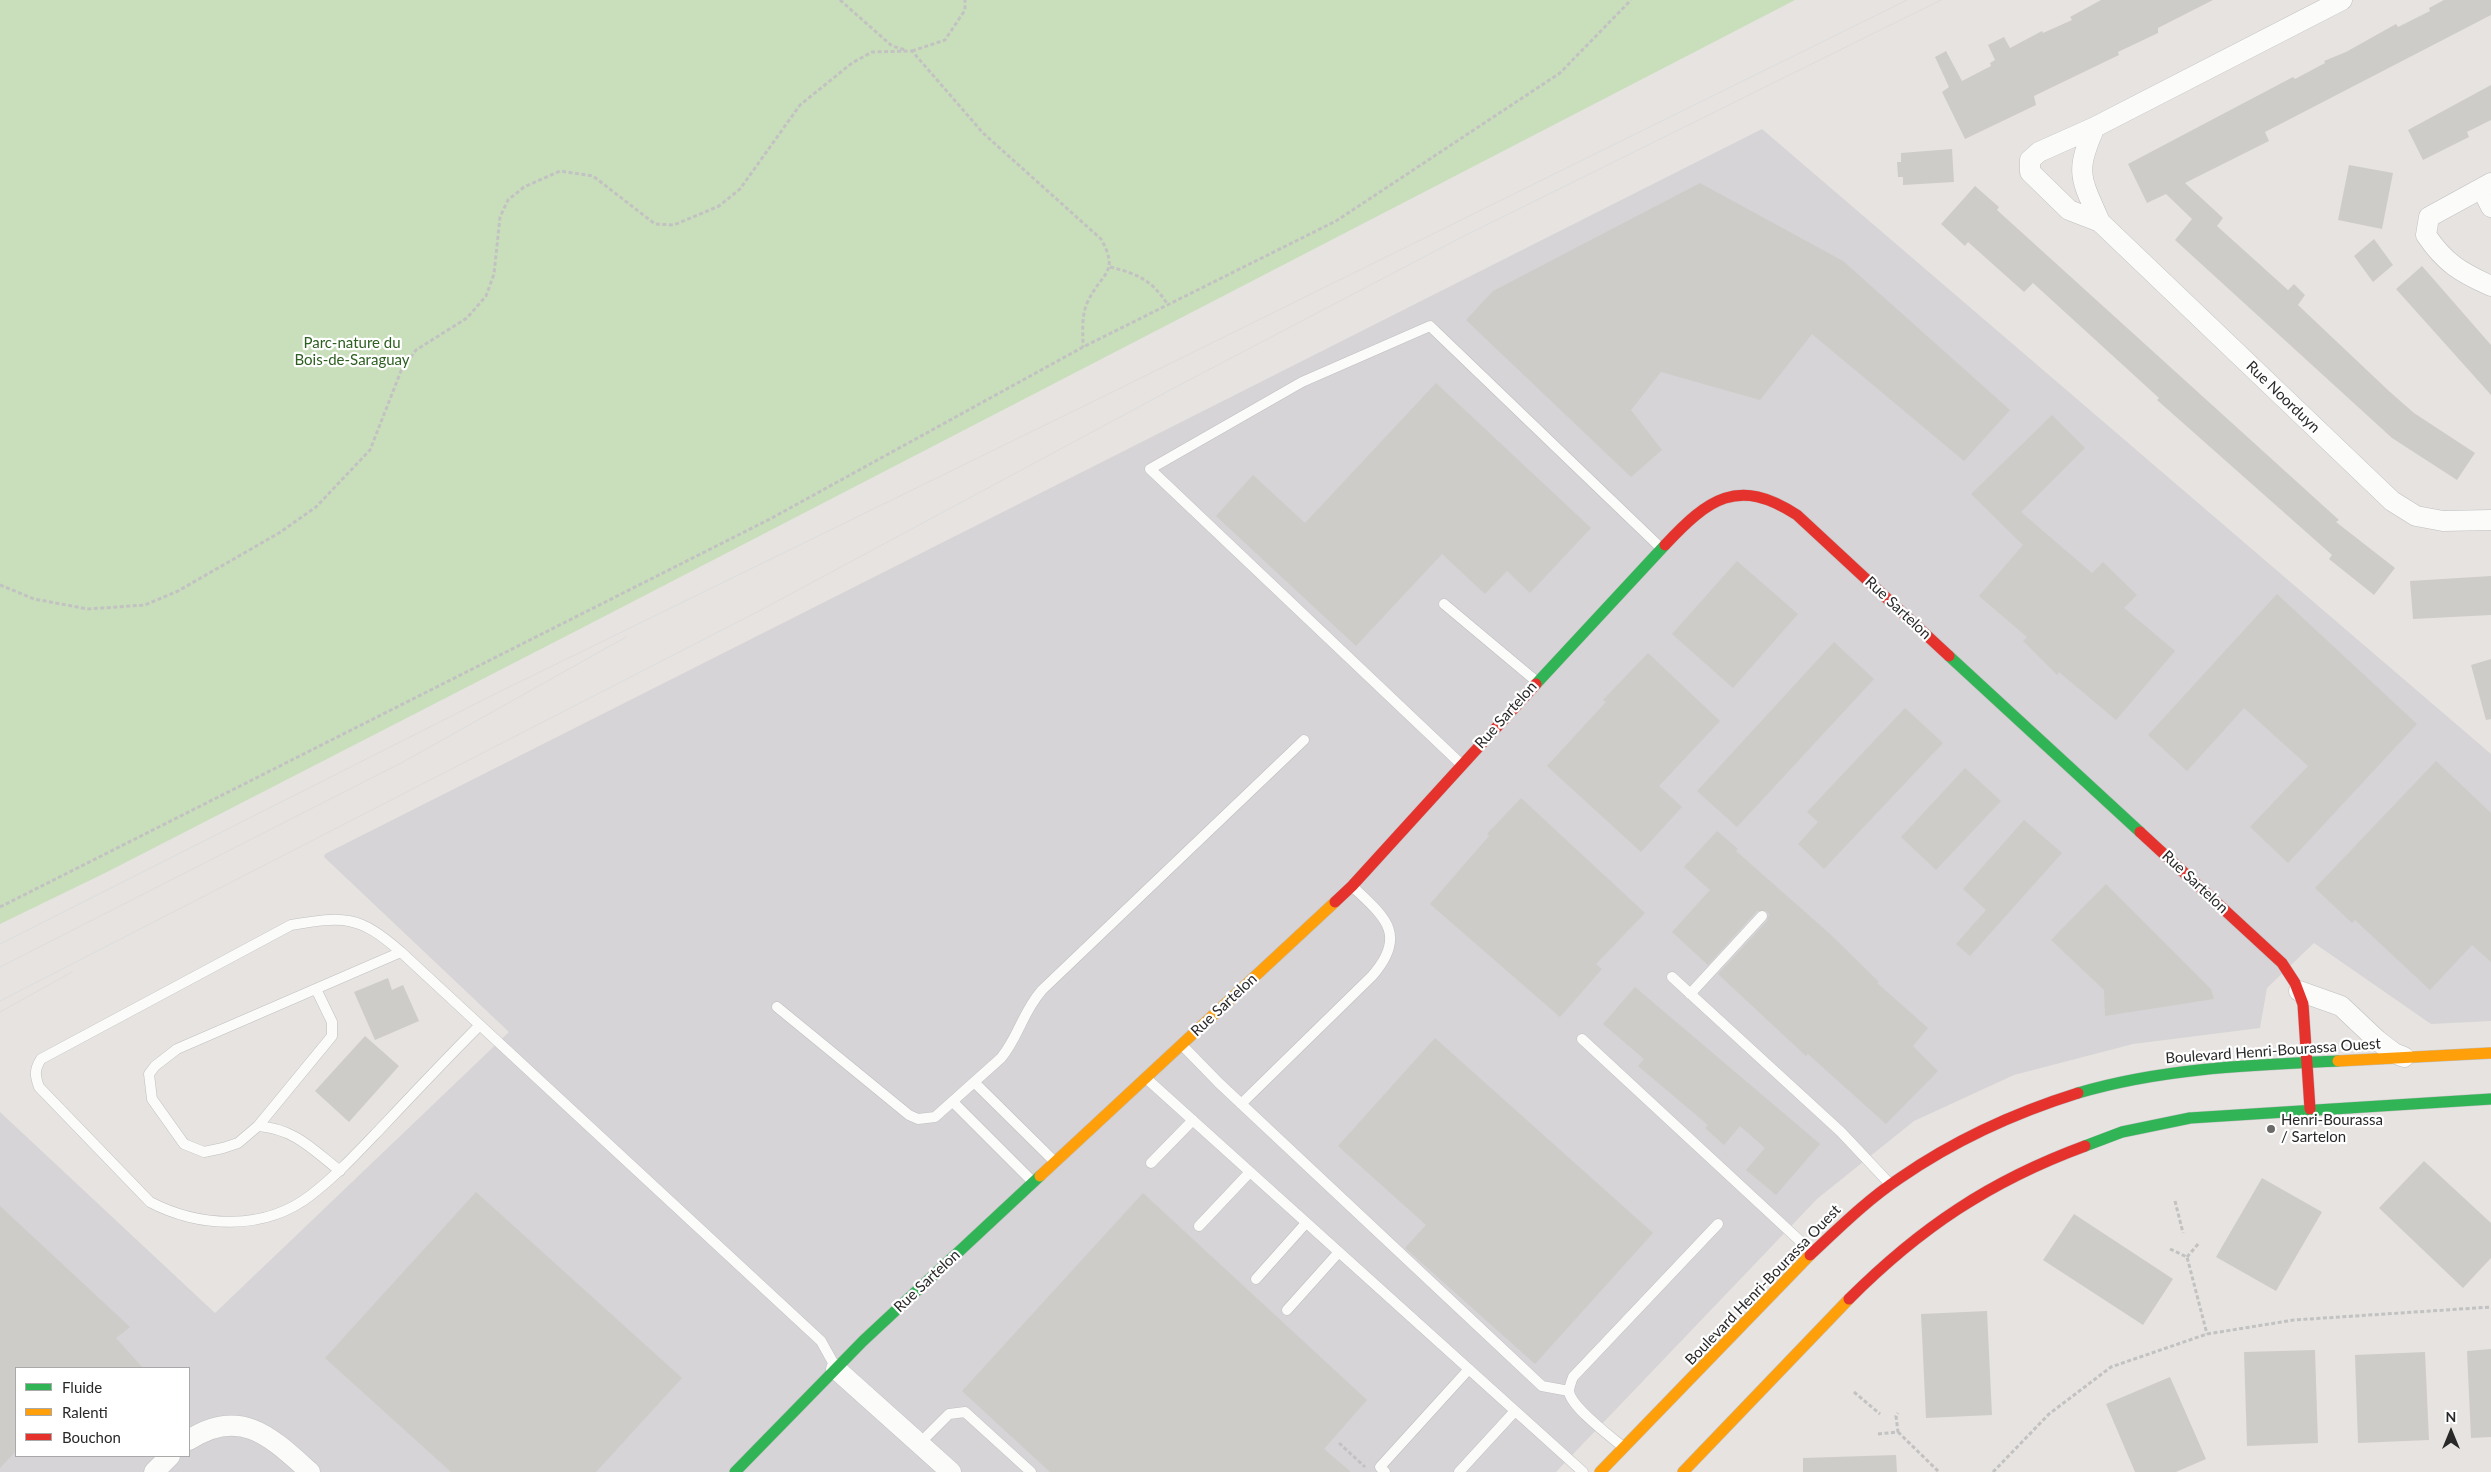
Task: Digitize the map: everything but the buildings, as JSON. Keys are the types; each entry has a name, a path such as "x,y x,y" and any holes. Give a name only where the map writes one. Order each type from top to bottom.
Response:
{"street":[{"name":"Rue Noorduyn","path":"2100,222 2069,210 2030,172 2030,160 2039,152 2095,127 2342,0"},
{"name":"Rue Noorduyn","path":"2095,127 2084,152 2081,180 2100,222 2392,501 2416,516 2443,521 2491,520"},
{"path":"2491,207 2486,186 2430,217 2426,236 2440,256 2467,275 2491,286"},
{"name":"Rue Sartelon","path":"735,1472 863,1341 1352,886 1537,682 1662,548 1696,514 1725,498 1754,494 1784,505 2270,952 2290,974 2299,991 2305,1016 2310,1110"},
{"path":"2299,991 2341,1006 2386,1048 2404,1057"},
{"name":"Boulevard Henri-Bourassa Ouest","path":"1600,1472 1812,1253 1851,1216 1890,1184 1978,1131 2031,1108 2081,1092 2132,1079 2189,1070 2491,1053"},
{"path":"1683,1472 1829,1318 1885,1263 1937,1221 1978,1195 2060,1154 2122,1132 2156,1124 2214,1115 2491,1099"},
{"path":"836,1369 951,1472"},
{"path":"190,1440 218,1427 244,1426 269,1437 310,1472"},
{"path":"154,1472 169,1457"}],"lane":[{"path":"1462,764 1150,469 1302,382 1430,326 1662,548"},
{"path":"1444,604 1537,682"},
{"path":"777,1007 909,1115 918,1119 935,1117 1010,1048 1029,1005 1042,990 1304,740"},
{"path":"1241,1104 1372,976 1387,954 1390,930 1386,921 1352,886"},
{"path":"1690,994 1762,916"},
{"path":"479,1026 340,1171 310,1196 286,1210 255,1220 234,1223 204,1221 165,1210 150,1202 39,1087 35,1077 36,1067 41,1060 292,924 328,919 348,919 377,932 401,952 821,1341 836,1369"},
{"path":"316,989 332,1022 332,1036 258,1126 238,1143 204,1152 194,1150 184,1144 152,1098 149,1074 155,1066 177,1049 401,952"},
{"path":"1672,977 1842,1132 1890,1184"},
{"path":"1582,1039 1812,1253"},
{"path":"1182,1044 1241,1104 1542,1386 1569,1391"},
{"path":"1146,1078 1583,1472"},
{"path":"974,1082 1055,1163"},
{"path":"953,1102 1033,1183"},
{"path":"1151,1163 1193,1120"},
{"path":"258,1126 276,1127 291,1133 340,1171"},
{"path":"1199,1226 1250,1172"},
{"path":"1256,1279 1306,1223"},
{"path":"1624,1448 1578,1407 1569,1391 1573,1377 1718,1224"},
{"path":"1287,1310 1339,1252"},
{"path":"1386,1472 1380,1467 1469,1369"},
{"path":"1459,1472 1515,1411"},
{"path":"920,1444 949,1414 965,1412 1031,1472"}],"path":[{"path":"840,0 892,46 912,51 984,133 1100,239 1109,253 1110,267 1088,300 1083,315 1083,347"},
{"path":"0,585 34,599 88,609 144,605 178,591 279,533 316,507 370,450 401,371 416,350 467,318 486,296 494,274 500,217 508,200 524,187 560,171 593,176 655,224 674,225 719,206 740,189 800,105 852,63 872,52 912,51 945,40 965,10 965,0"},
{"path":"0,906 770,519 1083,347 1336,221 1560,74 1631,0"},
{"path":"1110,267 1147,280 1159,291 1168,305"},
{"path":"2175,1201 2183,1233"},
{"path":"2186,1258 2199,1243"},
{"path":"2170,1249 2186,1258 2207,1334"},
{"path":"1993,1472 2049,1414 2111,1367 2207,1334 2294,1320 2491,1307"},
{"path":"1854,1392 1880,1414"},
{"path":"1898,1413 1896,1416 1898,1432 1939,1472"},
{"path":"1878,1434 1898,1432"},
{"path":"1339,1443 1371,1472"}],"shaded area":[{"path":"1762,129 2491,754 2491,1021 2431,1024 2314,943 2267,988 2260,1028 2133,1044 2014,1075 1914,1121 1817,1199 1556,1472 0,1472 0,1112 215,1313 509,1032 324,857 325,854"}],"green space":[{"name":"Parc-nature du Bois-de-Saraguay","path":"0,0 1795,0 576,631 107,872 0,924"}],"tram line":[{"path":"0,944 499,692 1907,0"},
{"path":"0,1001 759,611 1174,388 1460,238 1941,0"},
{"path":"0,967 403,762 626,637"},
{"path":"0,1012 72,972"}],"traffic: fast":[{"path":"1536,684 1665,545"},
{"path":"1949,656 2140,832"},
{"path":"2078,1093 2142,1078 2207,1069 2338,1061"},
{"path":"2085,1146 2122,1132 2190,1118 2491,1099"},
{"path":"735,1472 863,1341 1040,1176"}],"traffic: slow":[{"path":"1040,1176 1335,902"},
{"path":"2338,1061 2491,1053"},
{"path":"1600,1472 1810,1255"},
{"path":"1683,1472 1849,1299"}],"traffic: jam":[{"path":"1665,545 1695,515 1725,498 1741,495 1758,497 1776,503 1797,515 1949,656"},
{"path":"1335,902 1352,886 1536,684"},
{"path":"2140,832 2282,963 2295,983 2303,1004 2310,1109"},
{"path":"1810,1255 1876,1196 1921,1164 1964,1140 2008,1119 2078,1093"},
{"path":"1849,1299 1902,1250 1958,1209 2018,1175 2085,1146"}],"place":[{"name":"Henri-Bourassa / Sartelon","path":"2271,1129"}]}
